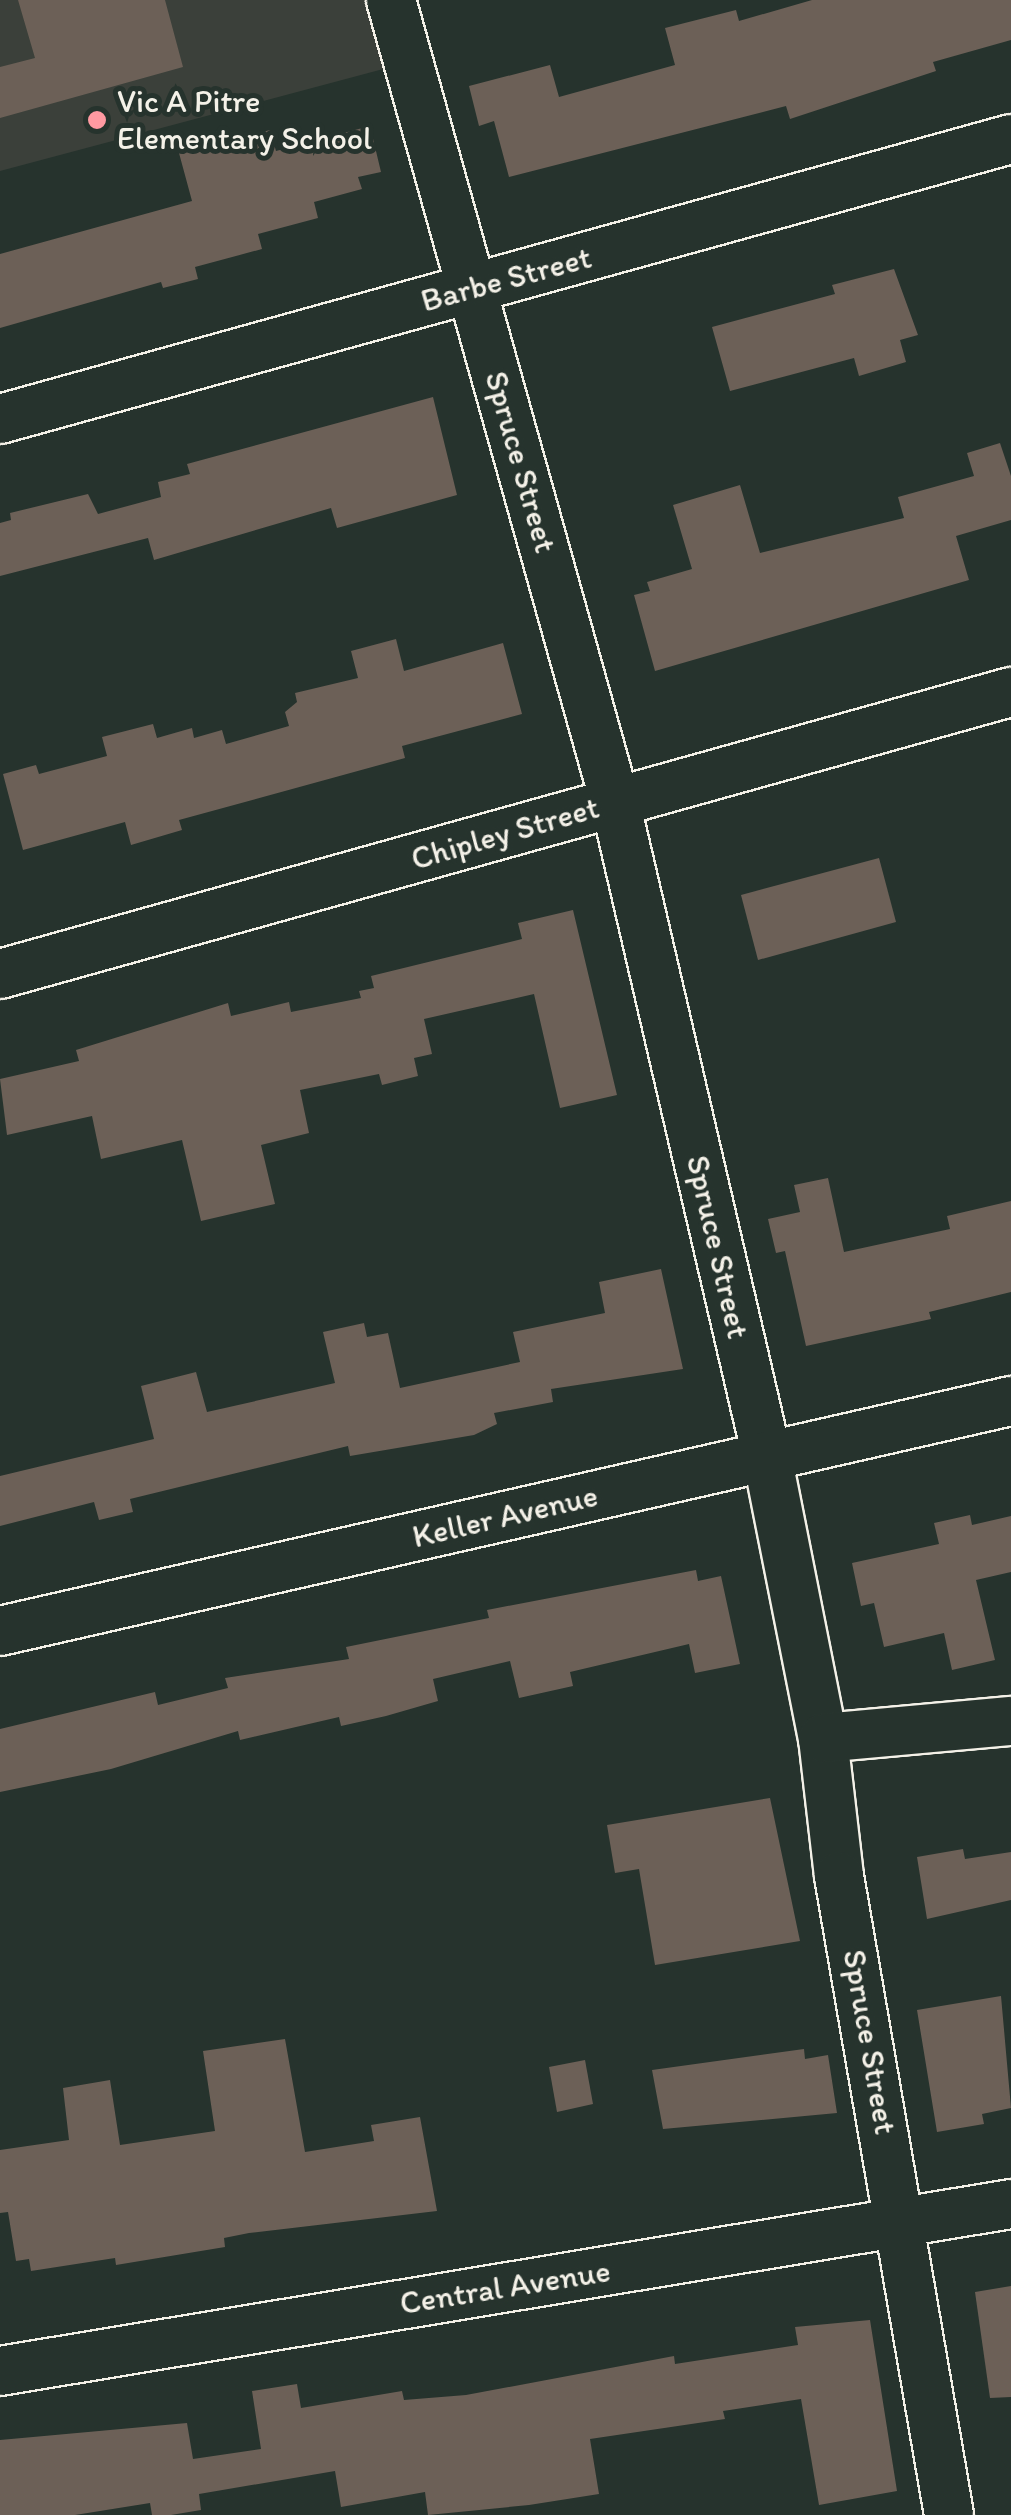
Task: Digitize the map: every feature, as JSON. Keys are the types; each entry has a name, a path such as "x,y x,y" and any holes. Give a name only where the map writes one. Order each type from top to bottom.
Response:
{"street":[{"name":"Spruce Street","path":"391,0 615,802 767,1456 823,1738 839,1876 902,2222 949,2515"},
{"name":"Barbe Street","path":"0,418 1011,139"},
{"name":"Chipley Street","path":"0,974 1011,692"},
{"name":"Keller Avenue","path":"0,1631 1011,1401"},
{"path":"823,1738 1011,1721"},
{"name":"Central Avenue","path":"0,2370 1011,2204"}],"shaded area":[{"name":"Vic A Pitre Elementary School","path":"0,0 368,0 387,68 0,171"}],"building":[{"path":"18,0 165,0 183,67 0,118 0,67 35,58"},
{"path":"812,0 1011,0 1011,40 933,62 936,71 790,119 786,106 509,177 494,121 479,126 469,86 550,65 559,97 675,65 665,28 736,10 739,21"},
{"path":"370,126 381,172 358,177 362,189 314,202 318,218 258,234 262,249 195,267 198,279 163,288 161,282 0,328 0,254 192,201 176,142 218,131 222,143 270,130 276,151"},
{"path":"894,269 918,335 900,340 906,362 859,376 854,358 730,391 712,327 835,294 832,285"},
{"path":"433,397 457,495 337,528 331,508 154,560 148,538 0,576 0,523 11,520 10,513 88,494 98,514 161,497 158,482 190,474 187,464"},
{"path":"1000,443 1011,476 1011,520 956,536 969,580 655,671 634,595 650,591 647,582 692,569 673,505 740,485 760,553 904,518 898,497 974,476 967,453"},
{"path":"396,639 404,671 503,643 522,714 402,746 405,758 179,820 182,830 131,845 125,822 23,850 3,774 36,765 39,774 107,756 102,737 153,724 157,738 192,728 194,738 222,730 226,744 289,726 285,712 297,702 295,693 358,678 351,651"},
{"path":"879,858 896,922 758,960 741,895"},
{"path":"573,910 617,1095 560,1108 534,994 424,1019 432,1054 414,1058 418,1076 382,1085 379,1074 300,1090 309,1133 261,1145 275,1204 201,1221 182,1140 101,1159 92,1116 7,1135 0,1079 79,1061 76,1050 228,1003 231,1016 289,1002 291,1012 361,998 359,991 374,988 371,976 522,939 518,923"},
{"path":"828,1178 844,1252 950,1229 947,1216 1011,1201 1011,1292 929,1312 931,1319 806,1346 785,1251 776,1253 768,1219 800,1212 794,1185"},
{"path":"661,1269 683,1369 551,1389 553,1402 494,1413 497,1424 474,1435 350,1456 348,1446 130,1499 133,1512 99,1520 94,1502 0,1526 0,1476 154,1439 141,1386 196,1372 207,1412 335,1383 323,1332 364,1323 367,1337 388,1333 400,1388 520,1362 513,1332 605,1313 599,1282"},
{"path":"970,1515 972,1525 1011,1516 1011,1572 976,1580 995,1660 952,1670 944,1633 884,1647 874,1603 861,1606 852,1563 939,1544 934,1523"},
{"path":"696,1570 698,1581 721,1576 740,1664 695,1673 689,1644 570,1672 573,1686 519,1698 510,1661 433,1679 438,1701 386,1716 341,1726 339,1717 240,1740 238,1731 111,1769 0,1792 0,1729 155,1692 158,1705 228,1688 225,1678 349,1659 346,1647 489,1618 487,1610"},
{"path":"770,1798 800,1941 655,1965 639,1869 615,1873 607,1825"},
{"path":"963,1849 965,1859 1011,1852 1011,1900 927,1919 917,1857"},
{"path":"1001,1996 1011,2108 982,2114 984,2124 937,2132 917,2010"},
{"path":"285,2039 305,2152 374,2141 371,2125 420,2117 437,2211 249,2233 224,2238 225,2247 116,2265 115,2258 31,2271 29,2259 16,2261 8,2212 0,2213 0,2150 69,2140 63,2088 110,2080 120,2145 215,2131 203,2051"},
{"path":"804,2049 805,2059 828,2055 837,2113 663,2129 652,2070"},
{"path":"585,2060 593,2104 557,2112 549,2067"},
{"path":"1011,2286 1011,2397 990,2398 975,2292"},
{"path":"870,2320 897,2491 819,2505 801,2399 723,2411 725,2419 590,2439 599,2494 529,2505 428,2515 425,2492 341,2507 335,2471 199,2494 201,2510 171,2515 152,2515 150,2503 75,2515 0,2515 0,2440 187,2423 193,2459 261,2449 252,2391 297,2384 301,2408 402,2391 404,2400 466,2395 674,2356 675,2364 798,2345 795,2327"}],"place":[{"name":"Vic A Pitre Elementary School","path":"97,120"}]}
